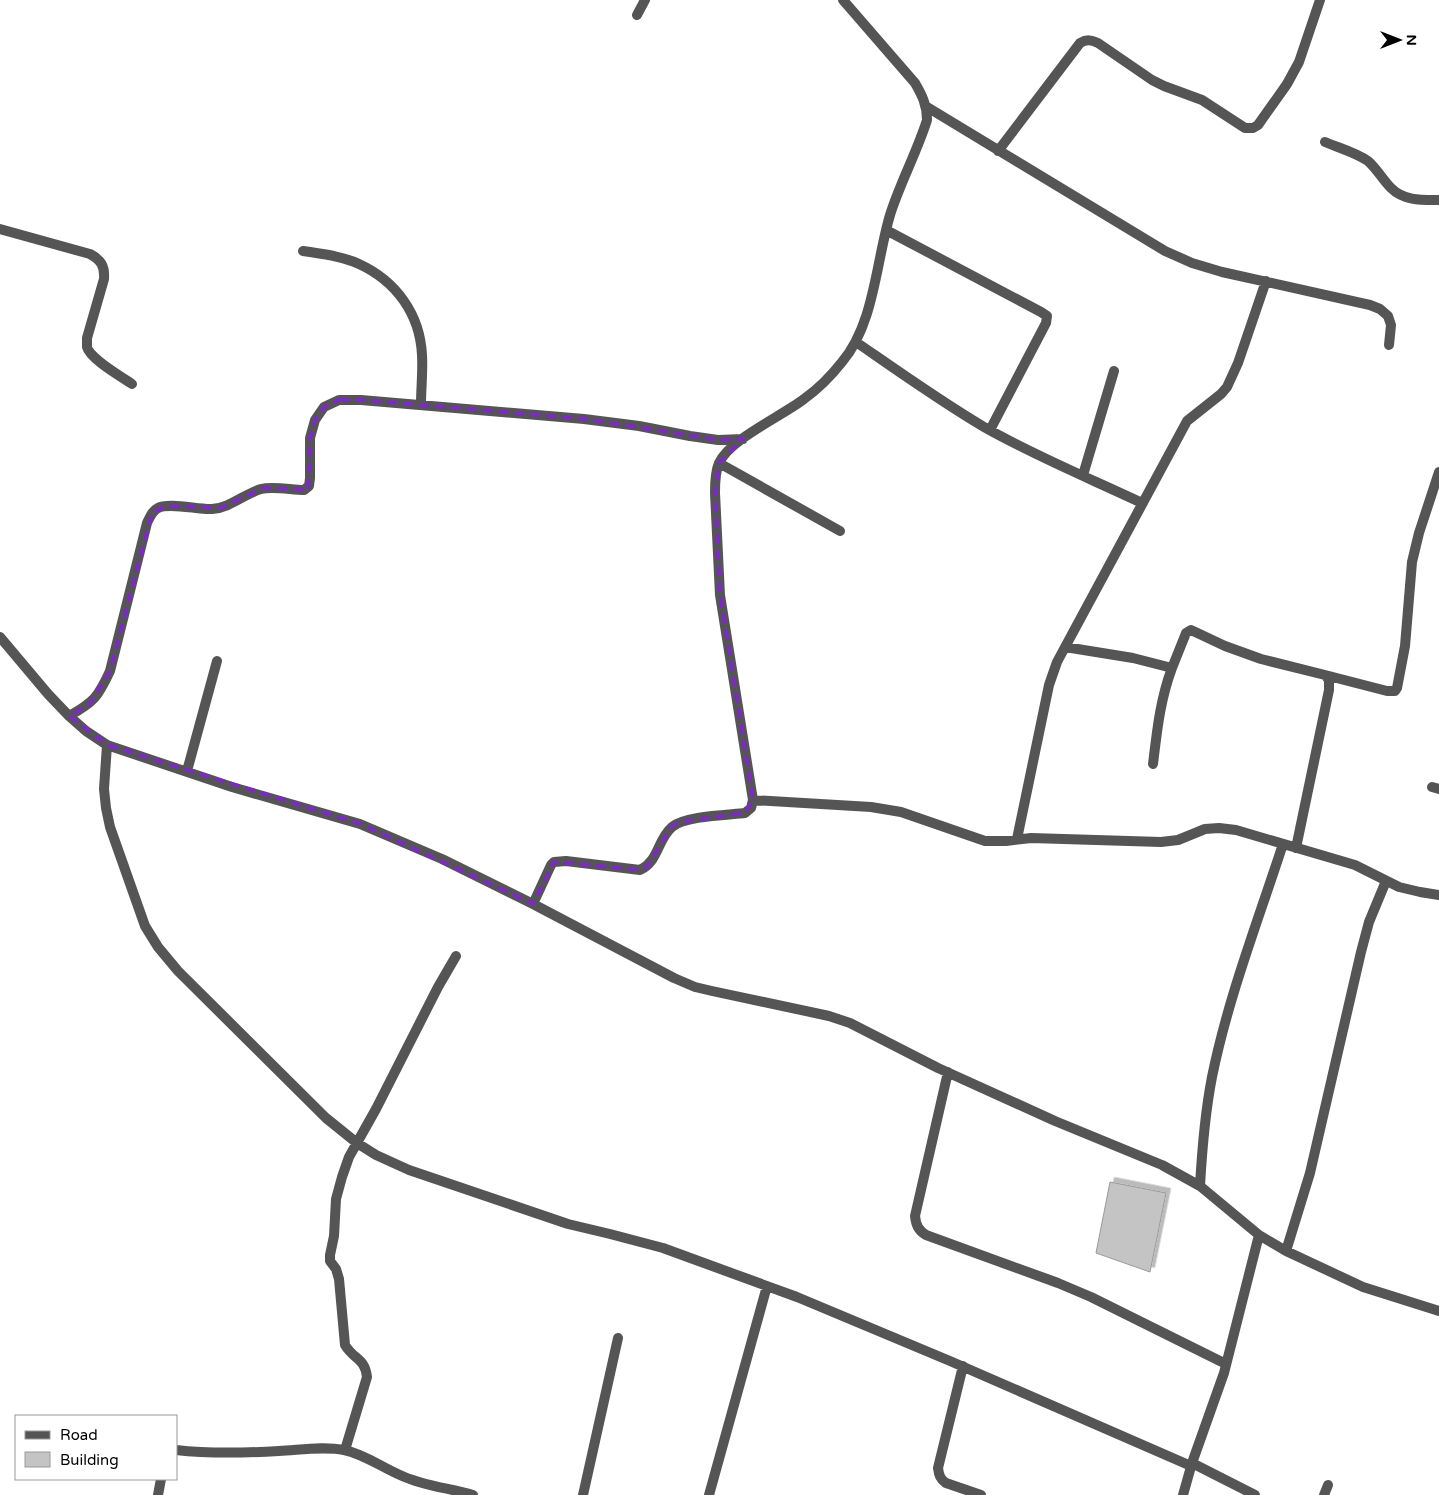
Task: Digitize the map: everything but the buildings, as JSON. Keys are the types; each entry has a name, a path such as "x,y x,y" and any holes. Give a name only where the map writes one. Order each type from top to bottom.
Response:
{"street":[{"path":"637,15 645,0"},
{"path":"532,904 554,862 566,861 640,870 647,867 653,860 671,827 690,819 745,813 751,808 753,800 720,595 715,492 715,478 719,462 727,451 804,400 824,383 844,360 856,342 865,321 886,230 901,184 927,120 927,108 915,83 843,0"},
{"path":"998,151 1085,40 1098,43 1152,80 1202,100 1245,128 1253,128 1258,125 1287,84 1299,62 1320,0"},
{"path":"927,108 1165,251 1192,263 1222,272 1357,301 1380,309 1388,316 1391,325 1389,345"},
{"path":"1324,142 1367,161 1391,189 1398,194 1415,200 1439,200"},
{"path":"0,229 90,254 102,263 105,271 104,279 87,347 96,359 132,384"},
{"path":"886,230 1047,316 1046,323 990,430"},
{"path":"303,251 342,258 375,272 395,289 410,308 418,330 422,354 421,405"},
{"path":"1017,839 1050,684 1057,662 1187,421 1227,387 1238,363 1266,281"},
{"path":"856,342 947,404 990,430 1142,503"},
{"path":"1083,475 1114,372"},
{"path":"69,716 88,705 100,691 110,671 147,523 152,513 158,507 166,506 210,510 221,508 249,493 264,488 304,490 309,486 310,438 314,420 324,407 339,400 361,400 584,419 640,426 718,440 743,439"},
{"path":"719,462 840,531"},
{"path":"1153,764 1164,689 1186,634 1191,630 1225,646 1261,659 1387,691 1398,688 1405,646 1412,562 1419,533 1439,472"},
{"path":"0,637 69,716 86,732 107,745 232,786 360,824 442,860 532,904 674,978 695,986 829,1016 843,1021 1055,1121 1162,1165 1200,1186 1259,1235 1286,1251 1363,1287 1439,1311"},
{"path":"1065,647 1133,658 1172,668"},
{"path":"187,771 217,661"},
{"path":"1296,848 1330,690 1329,680 1325,675"},
{"path":"107,745 104,789 110,828 145,926 158,947 178,971 326,1118 376,1156 409,1170 568,1224 662,1248 797,1297 1191,1464 1255,1495"},
{"path":"753,800 872,807 901,812 985,841 996,842 1030,838 1161,842 1178,840 1205,830 1219,828 1236,830 1356,865 1399,887 1439,895"},
{"path":"1200,1186 1204,1132 1212,1077 1235,989 1283,844"},
{"path":"1286,1251 1310,1173 1361,952 1386,881"},
{"path":"345,1450 367,1377 365,1366 348,1350 346,1345 339,1279 336,1269 330,1261 338,1192 349,1157 376,1109 438,986 456,956"},
{"path":"948,1072 915,1216 916,1225 920,1231 926,1235 1091,1297 1226,1364"},
{"path":"1183,1495 1191,1464 1226,1364 1259,1235"},
{"path":"709,1495 767,1286"},
{"path":"583,1495 618,1338"},
{"path":"962,1366 938,1468 942,1480 946,1483 980,1495"},
{"path":"178,1450 219,1453 345,1450 364,1457 400,1476 424,1484 473,1495"},
{"path":"158,1495 161,1480"}],"highlighted area":[{"path":"339,400 361,400 584,419 718,440 743,439 719,463 715,493 720,595 753,800 745,813 680,822 671,827 647,867 640,870 554,862 533,904 360,824 107,745 69,716 89,705 110,671 152,513 166,506 221,508 264,488 308,490 310,438 315,420 324,407"}]}
